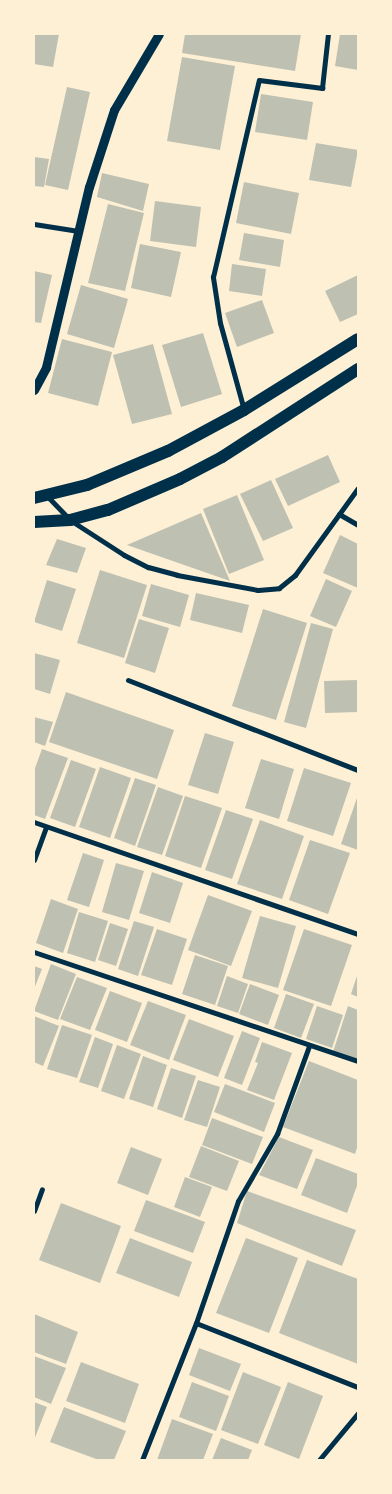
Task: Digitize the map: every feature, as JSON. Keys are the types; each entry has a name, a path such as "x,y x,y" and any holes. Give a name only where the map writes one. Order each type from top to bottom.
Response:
{"main road":[{"path":"34,498 87,485 131,468 244,410 358,339"},
{"path":"34,522 70,520 108,510 180,479 222,457 358,369"}],"street":[{"path":"34,390 46,366 89,187 114,110 159,34"},
{"path":"244,410 220,323 214,277 258,80 322,88 328,34"},
{"path":"34,224 78,231"},
{"path":"47,496 70,520 124,555 148,567 177,575 258,590 278,588 295,575 358,488"},
{"path":"339,514 358,525"},
{"path":"128,680 358,770"},
{"path":"34,822 358,934"},
{"path":"34,860 46,826"},
{"path":"34,952 358,1061"},
{"path":"142,1460 196,1324 238,1201 277,1134 309,1046"},
{"path":"34,1211 42,1189"},
{"path":"196,1324 358,1387"},
{"path":"319,1460 358,1413"}],"building":[{"path":"34,34 59,34 53,67 34,64"},
{"path":"185,34 301,34 295,71 182,53"},
{"path":"340,34 358,34 358,70 335,66"},
{"path":"182,57 235,66 220,150 167,141"},
{"path":"67,87 90,92 68,190 45,185"},
{"path":"261,94 313,102 307,140 255,132"},
{"path":"316,143 358,150 351,187 309,180"},
{"path":"34,157 49,159 44,187 34,186"},
{"path":"102,173 149,184 143,211 97,197"},
{"path":"244,182 299,193 291,234 236,223"},
{"path":"155,201 201,207 196,247 150,241"},
{"path":"108,204 144,213 125,291 88,283"},
{"path":"244,233 284,240 280,267 239,260"},
{"path":"140,244 181,252 171,297 131,288"},
{"path":"232,264 266,269 262,296 229,291"},
{"path":"34,271 52,275 41,323 34,322"},
{"path":"358,275 358,314 340,322 325,291"},
{"path":"81,285 128,299 114,348 67,334"},
{"path":"262,300 274,333 237,347 225,313"},
{"path":"203,333 222,394 181,407 162,345"},
{"path":"62,339 112,352 98,406 48,393"},
{"path":"153,344 172,414 132,424 113,355"},
{"path":"328,455 340,482 288,506 275,479"},
{"path":"271,480 293,528 263,541 240,494"},
{"path":"237,495 264,560 229,574 203,509"},
{"path":"201,513 230,581 127,545"},
{"path":"340,535 358,544 358,588 323,573"},
{"path":"57,539 86,548 77,573 46,565"},
{"path":"100,570 147,585 124,658 77,643"},
{"path":"326,579 352,591 336,627 310,616"},
{"path":"47,580 76,589 62,631 34,622"},
{"path":"151,584 189,595 180,627 142,616"},
{"path":"196,593 249,605 242,633 190,620"},
{"path":"263,609 307,623 276,720 232,706"},
{"path":"139,619 169,628 155,673 125,663"},
{"path":"311,623 333,629 306,728 284,722"},
{"path":"34,653 60,660 50,694 34,689"},
{"path":"358,680 358,712 325,713 324,681"},
{"path":"66,692 174,730 157,779 49,742"},
{"path":"34,717 53,722 45,746 34,742"},
{"path":"205,733 234,742 218,794 188,785"},
{"path":"42,749 68,758 45,819 34,815 34,771"},
{"path":"261,759 294,769 279,819 245,808"},
{"path":"71,760 96,769 75,827 50,818"},
{"path":"100,767 131,778 110,838 79,827"},
{"path":"304,768 351,783 333,836 287,821"},
{"path":"135,778 156,785 135,846 114,838"},
{"path":"158,787 183,796 162,855 137,847"},
{"path":"358,795 358,850 341,844"},
{"path":"185,796 222,808 201,868 165,856"},
{"path":"226,810 253,819 232,879 205,870"},
{"path":"260,820 304,836 282,899 237,884"},
{"path":"310,840 350,853 328,914 289,900"},
{"path":"83,853 104,860 89,907 67,900"},
{"path":"116,863 144,871 129,920 102,912"},
{"path":"152,872 183,883 170,923 139,913"},
{"path":"208,895 252,911 231,966 188,950"},
{"path":"51,899 78,909 63,953 36,943"},
{"path":"79,912 108,921 95,962 67,953"},
{"path":"260,916 296,926 278,988 242,978"},
{"path":"134,921 154,927 138,976 118,969"},
{"path":"110,923 128,929 116,966 98,960"},
{"path":"157,929 187,939 172,985 141,975"},
{"path":"304,929 352,945 331,1006 283,990"},
{"path":"195,955 228,966 215,1005 182,994"},
{"path":"51,964 76,974 58,1020 34,1011"},
{"path":"34,966 42,969 34,989"},
{"path":"358,973 358,997 351,994"},
{"path":"227,976 248,984 238,1013 217,1006"},
{"path":"77,977 107,988 90,1030 60,1019"},
{"path":"250,984 279,995 268,1025 239,1014"},
{"path":"110,991 142,1003 127,1042 95,1030"},
{"path":"286,994 314,1004 301,1038 274,1028"},
{"path":"148,1001 186,1015 169,1060 130,1045"},
{"path":"317,1006 343,1015 332,1048 306,1039"},
{"path":"348,1006 358,1010 358,1060 333,1052"},
{"path":"34,1016 59,1026 43,1066 34,1062"},
{"path":"189,1019 234,1036 218,1077 173,1060"},
{"path":"62,1025 92,1035 77,1078 47,1069"},
{"path":"242,1031 260,1038 242,1085 224,1078"},
{"path":"95,1037 113,1044 98,1088 79,1082"},
{"path":"262,1042 292,1053 274,1100 247,1090 258,1063 255,1062"},
{"path":"117,1045 141,1054 124,1099 101,1091"},
{"path":"143,1056 167,1065 153,1107 129,1099"},
{"path":"309,1061 358,1080 358,1145 355,1154 283,1127"},
{"path":"171,1068 196,1076 182,1118 157,1109"},
{"path":"198,1080 220,1087 207,1127 184,1120"},
{"path":"225,1084 275,1103 264,1132 214,1112"},
{"path":"212,1118 263,1137 252,1164 202,1145"},
{"path":"279,1137 313,1150 297,1189 259,1175"},
{"path":"201,1146 239,1161 227,1191 189,1177"},
{"path":"131,1147 162,1159 148,1195 117,1183"},
{"path":"316,1158 358,1174 358,1183 347,1213 301,1195"},
{"path":"185,1177 212,1187 200,1217 174,1207"},
{"path":"247,1191 356,1230 342,1266 237,1223"},
{"path":"146,1200 205,1222 193,1253 134,1231"},
{"path":"61,1203 121,1226 100,1283 39,1260"},
{"path":"130,1238 192,1262 179,1297 116,1273"},
{"path":"246,1238 298,1258 269,1333 216,1313"},
{"path":"307,1260 358,1279 358,1364 279,1333"},
{"path":"34,1314 78,1332 66,1364 34,1352"},
{"path":"199,1348 241,1364 230,1391 189,1375"},
{"path":"34,1356 66,1368 51,1404 34,1397"},
{"path":"81,1362 139,1384 125,1423 66,1401"},
{"path":"243,1372 281,1387 258,1444 221,1430"},
{"path":"192,1382 229,1396 216,1431 179,1417"},
{"path":"288,1382 323,1396 299,1459 264,1445"},
{"path":"34,1402 47,1407 34,1440"},
{"path":"64,1407 126,1431 114,1460 99,1460 50,1442"},
{"path":"172,1419 213,1434 203,1460 157,1460"},
{"path":"221,1438 252,1450 248,1460 212,1460"}]}
